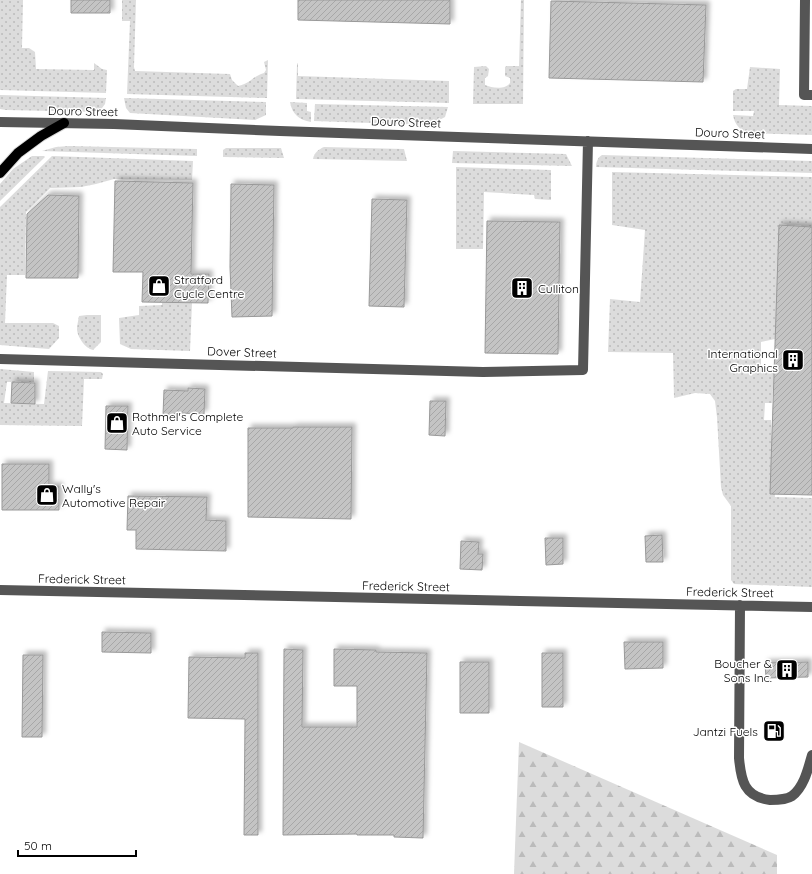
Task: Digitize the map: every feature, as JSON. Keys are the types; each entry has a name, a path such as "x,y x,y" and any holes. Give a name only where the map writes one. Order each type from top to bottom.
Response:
{"main road":[{"path":"0,173 18,153 41,136 64,123"}],"street":[{"path":"805,0 804,95 812,95"},
{"name":"Douro Street","path":"0,122 812,149"},
{"name":"Dover Street","path":"0,359 483,372 583,370 588,141"},
{"name":"Frederick Street","path":"0,590 812,607"},
{"path":"740,605 739,758 741,776 745,787 753,795 764,799 778,800 791,797 799,789 808,772 812,755"}],"green space":[{"path":"0,0 23,0 22,48 29,48 35,52 36,69 94,70 94,63 102,69 107,70 106,93 0,90"},
{"path":"122,0 136,0 135,71 230,74 232,80 238,86 246,84 264,73 266,70 264,62 268,60 267,98 127,94 130,21 122,21"},
{"path":"521,0 524,0 523,104 473,104 474,67 486,66 489,69 488,76 485,78 485,85 498,88 505,87 510,83 510,78 505,76 505,67 519,66"},
{"path":"298,63 298,76 449,81 449,103 296,99"},
{"path":"750,67 780,69 779,105 812,106 812,135 748,133 738,126 733,115 753,116 754,111 733,111 733,91 736,89 747,89"},
{"path":"0,95 106,98 105,104 99,112 6,110 0,109"},
{"path":"124,98 266,102 266,115 255,120 130,113 126,108"},
{"path":"290,102 307,103 307,111 311,112 311,122 303,120 297,116 292,110"},
{"path":"315,104 448,107 445,117 430,125 314,121"},
{"path":"56,147 197,149 197,156 42,151"},
{"path":"324,147 404,149 407,161 313,159 314,155"},
{"path":"226,148 281,148 284,158 223,157 223,150"},
{"path":"453,151 566,154 572,166 452,163"},
{"path":"602,155 812,161 812,173 596,167 599,157"},
{"path":"32,156 45,157 0,201 0,184 13,169"},
{"path":"52,156 193,161 192,180 114,179 81,187 50,188 26,212 25,275 7,275 5,323 53,323 59,326 59,338 49,349 0,345 0,207"},
{"path":"456,167 551,170 551,200 535,199 534,195 484,192 483,249 456,249"},
{"path":"612,172 812,177 812,228 775,339 761,342 761,371 774,372 772,403 765,403 764,420 771,420 775,497 812,498 812,587 734,584 731,580 731,506 723,495 721,487 715,401 710,394 695,393 674,398 673,353 608,352 610,299 640,302 645,230 612,225"},
{"path":"162,303 192,303 190,351 131,349 120,344 119,318 139,315 139,306 162,305"},
{"path":"101,315 101,342 93,350 82,342 77,330 79,316"},
{"path":"0,369 34,372 34,382 7,382 4,403 44,404 48,371 101,372 103,374 102,379 84,379 82,426 0,425"},
{"path":"519,742 777,855 777,874 514,874"}],"building":[{"path":"71,0 110,0 110,13 71,13"},
{"path":"298,0 450,0 450,24 298,20"},
{"path":"551,1 706,5 703,82 549,78"},
{"path":"115,181 193,183 191,274 209,274 208,303 142,302 143,272 113,272"},
{"path":"231,184 274,185 272,316 232,317 230,267"},
{"path":"48,195 79,196 78,278 26,278 27,214"},
{"path":"372,199 407,200 404,307 369,306"},
{"name":"Culliton","path":"487,221 560,222 558,354 485,353"},
{"name":"International Graphics","path":"779,225 812,227 812,495 770,494"},
{"path":"12,382 35,383 35,404 11,403"},
{"path":"188,388 205,389 204,414 180,413 179,416 163,415 164,390 188,391"},
{"path":"430,401 446,401 445,436 429,435"},
{"path":"106,406 128,406 127,450 105,449"},
{"path":"352,427 351,519 248,517 248,428"},
{"path":"2,464 49,464 49,486 59,486 59,510 2,510"},
{"path":"128,496 207,497 206,520 226,521 226,551 136,549 136,530 127,530"},
{"path":"662,535 663,562 646,562 645,536"},
{"path":"545,538 563,538 563,564 546,565"},
{"path":"461,541 479,542 478,554 483,554 482,570 460,569"},
{"path":"102,632 151,633 151,653 102,652"},
{"path":"624,642 663,642 663,668 625,669"},
{"path":"284,649 303,650 302,727 357,727 357,686 334,686 334,649 427,653 423,838 394,837 394,835 357,834 283,835"},
{"path":"245,653 258,653 258,835 244,835 245,719 188,718 189,657 245,658"},
{"path":"542,653 563,653 563,707 542,707"},
{"path":"23,655 43,655 42,737 22,737"},
{"path":"460,662 489,662 489,713 460,713"},
{"name":"Boucher & Sons Inc.","path":"808,662 808,677 766,678 765,663"}],"place":[{"name":"Stratford Cycle Centre","path":"159,286"},
{"name":"Culliton","path":"522,288"},
{"name":"International Graphics","path":"793,360"},
{"name":"Rothmel's Complete Auto Service","path":"117,423"},
{"name":"Wally's Automotive Repair","path":"47,495"},
{"name":"Boucher & Sons Inc.","path":"787,670"},
{"name":"Jantzi Fuels","path":"774,731"}]}
